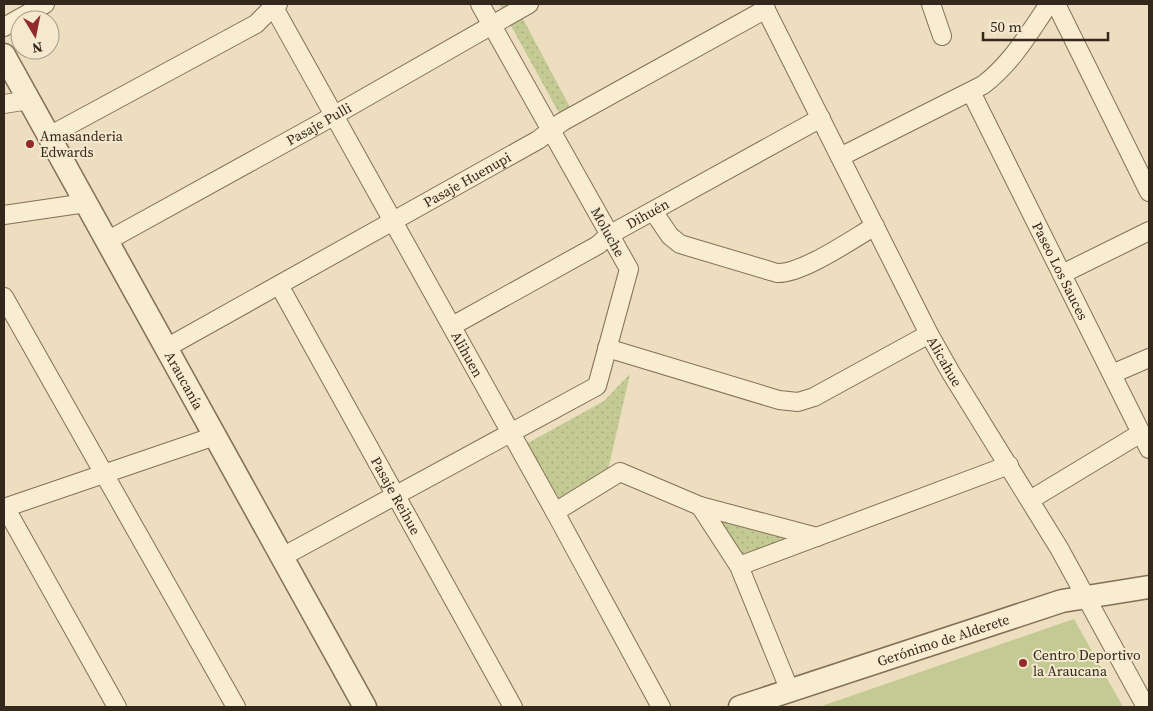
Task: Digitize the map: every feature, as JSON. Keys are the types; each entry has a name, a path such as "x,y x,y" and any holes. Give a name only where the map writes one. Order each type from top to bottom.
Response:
{"street":[{"path":"4,27 45,4"},
{"name":"Moluche","path":"282,557 598,386 629,269 480,4"},
{"name":"Pasaje Pulli","path":"107,241 319,124 529,4"},
{"path":"931,4 942,36"},
{"path":"840,157 984,85 1004,68 1049,4"},
{"path":"1056,4 1149,192"},
{"path":"49,136 256,24 274,5"},
{"name":"Alihuen","path":"274,5 333,115 556,512 661,707"},
{"name":"Alicahue","path":"765,6 950,373 1030,500 1086,596 1146,707"},
{"name":"Pasaje Huenupi","path":"166,348 538,140 562,122 765,6"},
{"name":"Araucanía","path":"4,55 365,707"},
{"name":"Paseo Los Sauces","path":"971,92 1149,449"},
{"path":"4,104 29,100"},
{"name":"Dihuén","path":"452,326 598,245 609,235 653,210 821,118"},
{"path":"4,215 86,203"},
{"path":"653,210 670,236 680,244 777,273 785,273 801,268 875,226"},
{"path":"1062,274 1149,232"},
{"name":"Pasaje Reihue","path":"279,285 513,707"},
{"path":"4,297 236,707"},
{"path":"608,348 779,400 798,402 814,397 929,334"},
{"path":"1112,374 1149,358"},
{"path":"1030,500 1141,433"},
{"path":"117,707 4,508 215,436"},
{"path":"739,566 1009,465"},
{"path":"556,512 620,472 700,506 817,537"},
{"path":"700,506 739,566 790,691"},
{"name":"Gerónimo de Alderete","path":"740,707 1050,605 1086,596 1149,587"}],"green space":[{"path":"499,4 515,4 570,107 559,113"},
{"path":"630,374 607,474 559,500 528,443 604,401"},
{"path":"716,517 791,537 742,555"},
{"name":"Centro Deportivo la Araucana","path":"1074,619 1123,707 819,707"}],"place":[{"name":"Amasanderia Edwards","path":"30,144"},
{"name":"Centro Deportivo la Araucana","path":"1023,663"}]}
